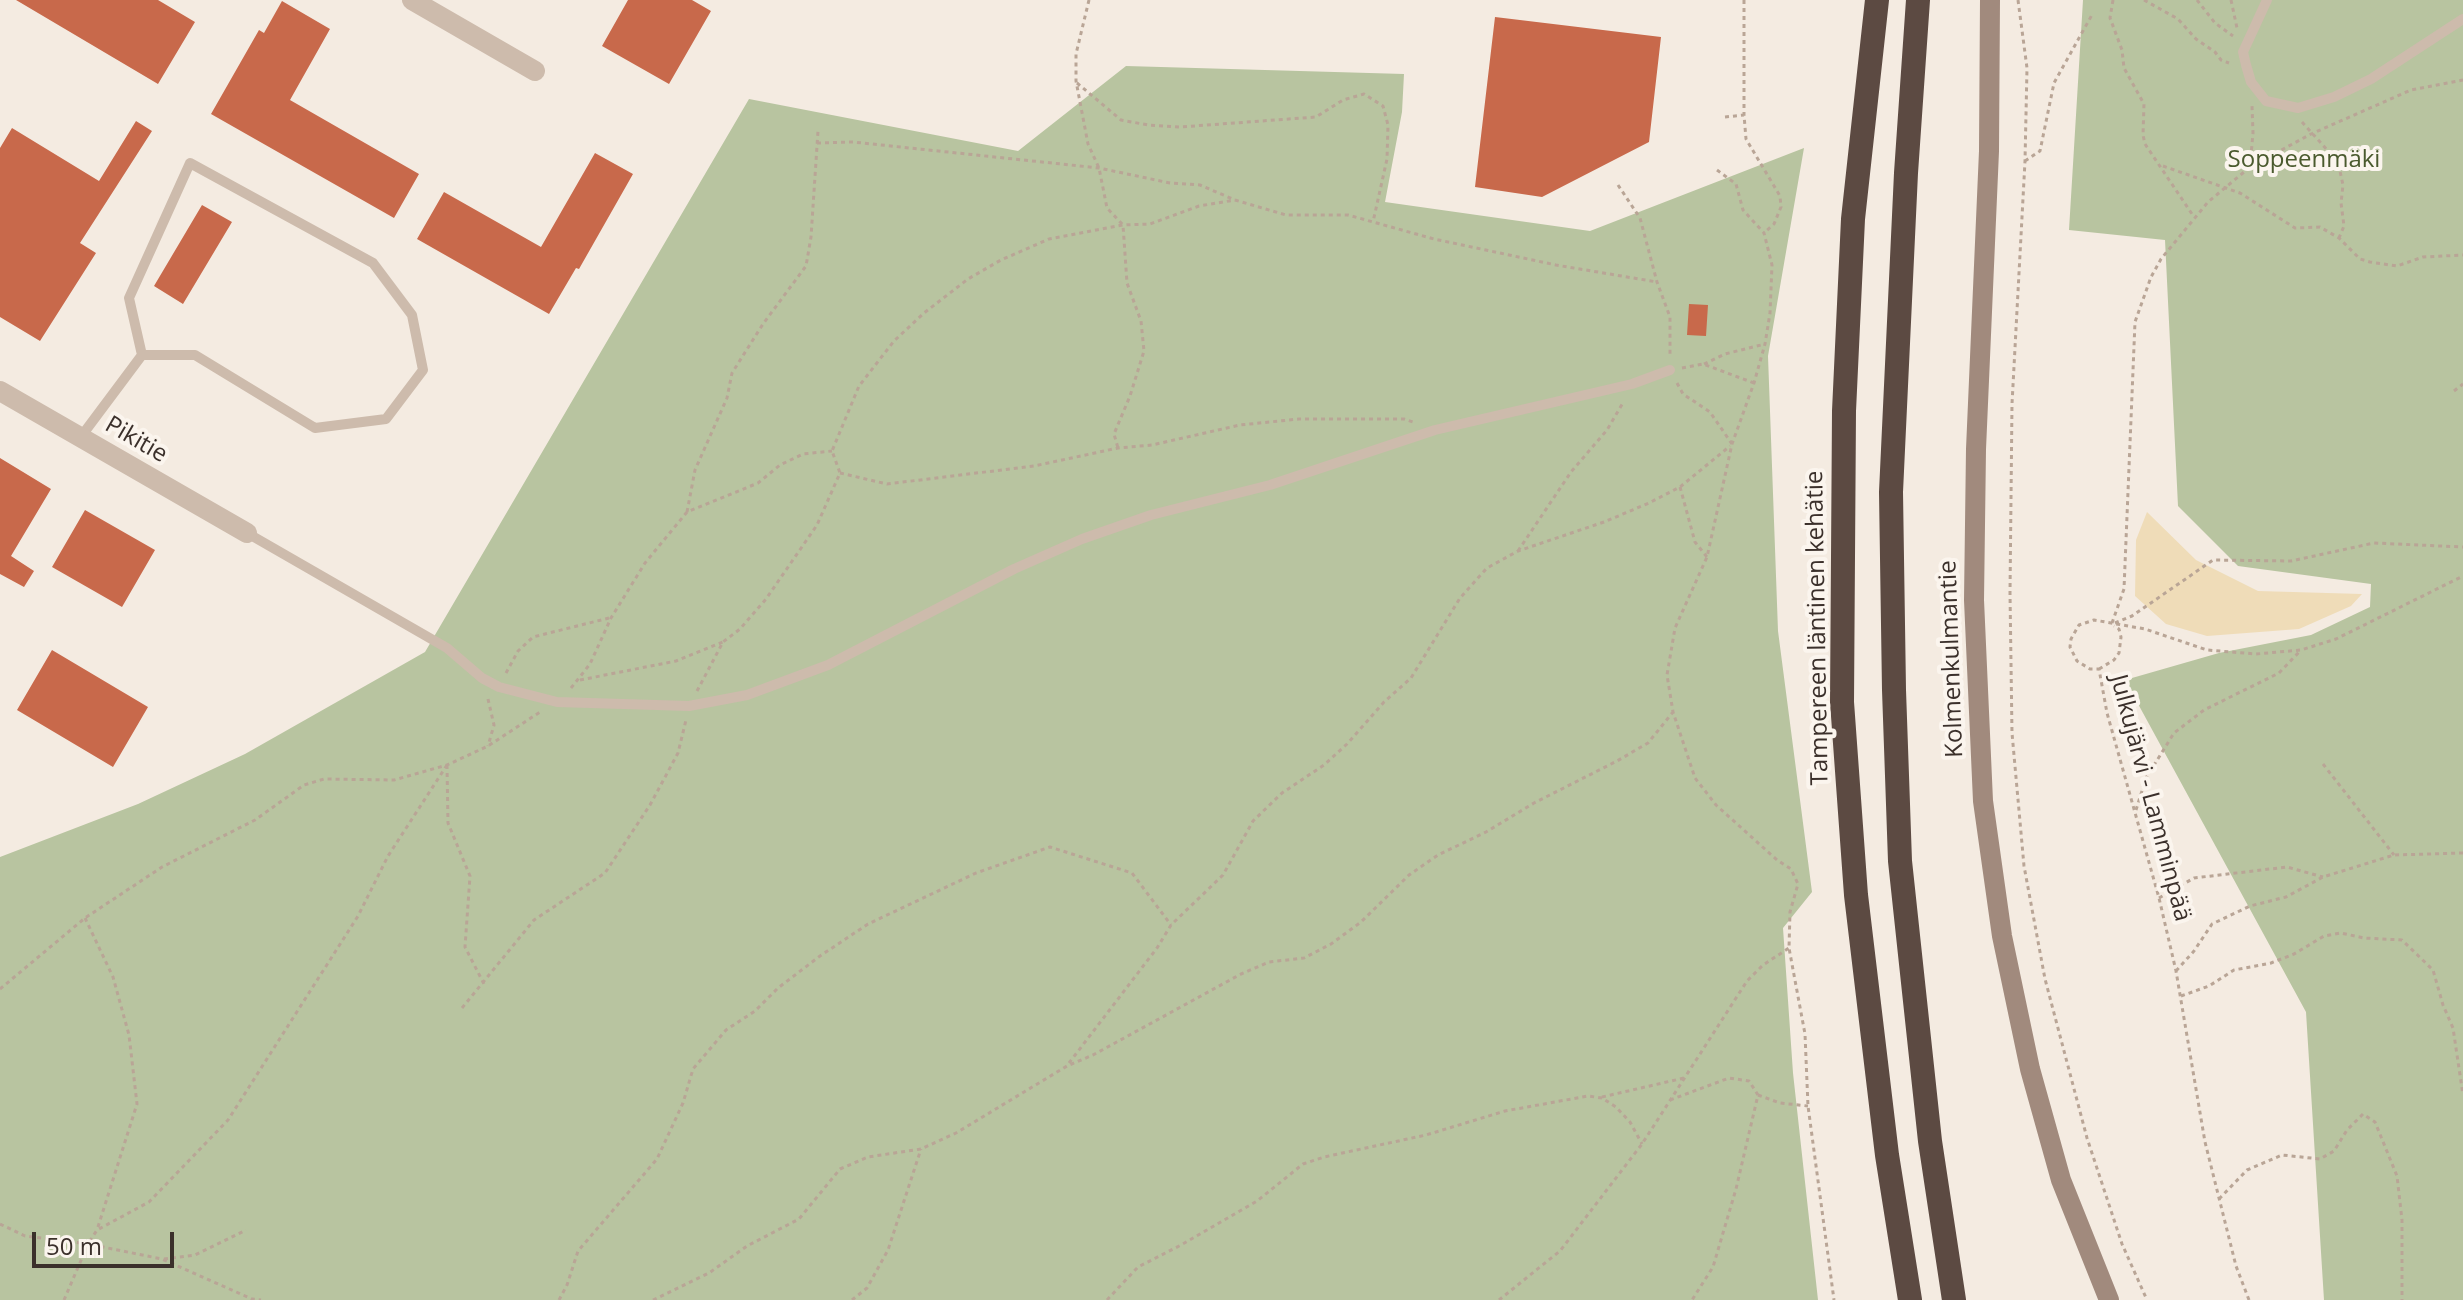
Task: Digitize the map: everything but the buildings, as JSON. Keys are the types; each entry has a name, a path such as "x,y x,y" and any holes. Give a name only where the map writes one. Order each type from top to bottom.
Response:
{"highway":[{"name":"Tampereen läntinen kehätie","path":"1877,0 1853,219 1849,293 1844,411 1842,702 1856,895 1887,1155 1910,1300"},
{"path":"1918,0 1906,173 1891,492 1894,690 1900,861 1930,1141 1954,1300"}],"street":[{"path":"412,0 535,71"},
{"name":"Kolmenkulmantie","path":"1990,0 1989,151 1976,449 1974,600 1983,801 2002,936 2030,1069 2061,1180 2109,1300"},
{"name":"Pikitie","path":"0,391 247,533"}],"lane":[{"path":"2267,0 2243,52 2246,65 2251,82 2266,101 2298,108 2315,105 2371,79 2463,19"},
{"path":"80,438 142,355 129,298 190,163 373,263 412,315 423,370 386,419 315,428 195,355 142,355"},
{"path":"247,533 447,648 482,678 499,687 557,702 689,706 747,695 828,665 989,581 1082,539 1151,515 1270,485 1435,430 1632,384 1670,370"}],"path":[{"path":"1089,0 1076,54 1076,81 1088,144 1099,168 1107,208 1123,225 1127,283 1141,321 1144,351 1114,434 1118,448"},
{"path":"1744,0 1746,139 1780,196 1781,207 1774,224 1764,233"},
{"path":"2018,0 2027,68 2012,404 2010,593 2012,733 2024,866 2045,979 2087,1138 2122,1244 2147,1300"},
{"path":"2144,0 2178,19 2221,60 2233,65 2246,65"},
{"path":"2197,0 2215,23 2241,43 2231,0"},
{"path":"2114,1 2110,18 2122,50 2124,68 2144,104 2145,144 2163,166 2168,181 2194,217"},
{"path":"2025,161 2040,151 2054,83 2093,13"},
{"path":"2111,624 2124,589 2135,322 2156,268 2194,217 2250,167 2311,134 2411,90 2463,80"},
{"path":"1076,81 1121,120 1180,127 1316,117 1343,100 1364,94 1383,106 1388,125 1387,159 1373,222"},
{"path":"2250,167 2253,133 2251,82"},
{"path":"1725,117 1744,115"},
{"path":"687,512 695,470 727,398 732,373 806,266 811,237 818,131"},
{"path":"2311,134 2338,162 2343,185 2341,203 2344,226 2339,238"},
{"path":"817,143 853,142 1099,168 1170,183 1200,185 1235,200 1286,215 1348,215 1541,262 1657,282"},
{"path":"2163,166 2240,193 2295,228 2320,227 2339,238 2360,259 2370,262 2397,266 2423,257 2463,255"},
{"path":"1717,170 1736,184 1743,210 1764,233 1772,265 1770,313 1754,383 1732,444 1707,557 1675,628 1667,675 1673,712 1695,778 1716,805 1791,869 1798,884 1790,912 1789,948 1805,1034 1808,1106 1834,1300"},
{"path":"1618,185 1640,218 1670,317 1670,370 1683,394 1710,412 1732,444"},
{"path":"580,680 676,661 723,642 740,629 792,565 817,525 840,473 832,451 859,386 894,341 957,287 1001,260 1049,239 1123,225 1150,224 1199,206 1235,200"},
{"path":"1670,370 1703,364 1725,354 1765,344"},
{"path":"1703,364 1754,383"},
{"path":"1518,551 1571,472 1607,430 1632,384"},
{"path":"2454,391 2463,384"},
{"path":"840,473 887,484 994,472 1118,448 1152,445 1240,425 1299,419 1404,419 1435,430"},
{"path":"1067,1066 1149,959 1171,925 1223,875 1253,821 1282,793 1324,765 1411,678 1460,598 1487,568 1518,551 1604,522 1680,487 1732,444"},
{"path":"0,989 85,918 162,867 255,820 304,785 324,779 394,780 447,765 488,746 557,702 580,680 611,618 645,563 687,512 758,483 780,465 803,454 832,451"},
{"path":"1680,487 1695,542 1707,557"},
{"path":"2111,624 2132,616 2213,560 2291,561 2374,543 2463,547"},
{"name":"Julkujärvi - Lamminpää","path":"2249,1300 2236,1266 2205,1142 2176,971 2159,898 2107,713 2099,669 2090,669 2077,661 2070,647 2071,639 2074,631 2086,621 2102,621 2145,629 2207,650 2256,654 2301,650 2336,639 2463,576"},
{"path":"499,687 518,651 533,637 611,618"},
{"path":"2099,669 2119,653 2119,629 2111,624"},
{"path":"462,1008 534,920 605,873 650,805 678,753 689,706 723,642"},
{"path":"2135,812 2146,778 2174,733 2204,710 2279,673 2301,650"},
{"path":"482,678 494,725 488,746"},
{"path":"653,1300 709,1273 747,1246 799,1219 840,1169 868,1157 921,1149 956,1133 1067,1066 1093,1055 1241,974 1269,962 1304,958 1331,944 1361,922 1409,875 1438,855 1648,743 1673,712"},
{"path":"2323,764 2394,855"},
{"path":"447,765 448,823 470,876 465,947 484,984"},
{"path":"97,1230 149,1202 228,1120 358,916 388,856 447,765"},
{"path":"559,1300 578,1251 657,1159 683,1103 693,1069 726,1030 755,1011 778,988 820,956 868,924 976,873 1050,847 1132,873 1171,925"},
{"path":"2176,971 2212,924 2250,906 2286,897 2323,877 2394,855 2463,853"},
{"path":"2159,898 2194,878 2287,867 2323,877"},
{"path":"64,1300 97,1230 137,1104 129,1035 113,977 85,918"},
{"path":"2181,996 2209,986 2234,970 2271,963 2294,954 2324,936 2341,933 2402,940 2433,970 2453,1028 2463,1095"},
{"path":"1499,1300 1560,1251 1642,1144 1747,981 1763,965 1789,948"},
{"path":"1107,1300 1138,1267 1257,1201 1303,1164 1426,1135 1505,1111 1588,1096 1602,1098 1684,1078"},
{"path":"1670,1100 1729,1078 1749,1081 1758,1095 1780,1103 1808,1106"},
{"path":"1692,1300 1713,1267 1736,1189 1758,1095"},
{"path":"1602,1098 1630,1122 1642,1144"},
{"path":"2219,1199 2247,1170 2282,1155 2320,1159 2334,1151 2347,1130 2363,1114 2375,1122 2397,1176 2402,1220 2402,1300"},
{"path":"852,1300 867,1288 888,1250 921,1149"},
{"path":"0,1224 25,1236 88,1244 162,1259 252,1299 261,1300"},
{"path":"162,1259 195,1255 246,1230"}],"green space":[{"name":"Soppeenmäki","path":"2083,0 2463,0 2463,1300 2324,1300 2306,1012 2125,680 2219,653 2311,635 2370,607 2371,584 2238,566 2178,506 2165,240 2069,230"},
{"path":"1126,66 1404,74 1402,112 1385,202 1590,231 1804,148 1768,356 1778,631 1812,892 1783,928 1793,1073 1818,1300 0,1300 0,857 138,804 245,754 425,652 749,99 1018,151"}],"sand":[{"path":"2147,512 2196,560 2258,591 2362,594 2351,606 2299,629 2207,636 2166,624 2135,596 2136,540"}]}
